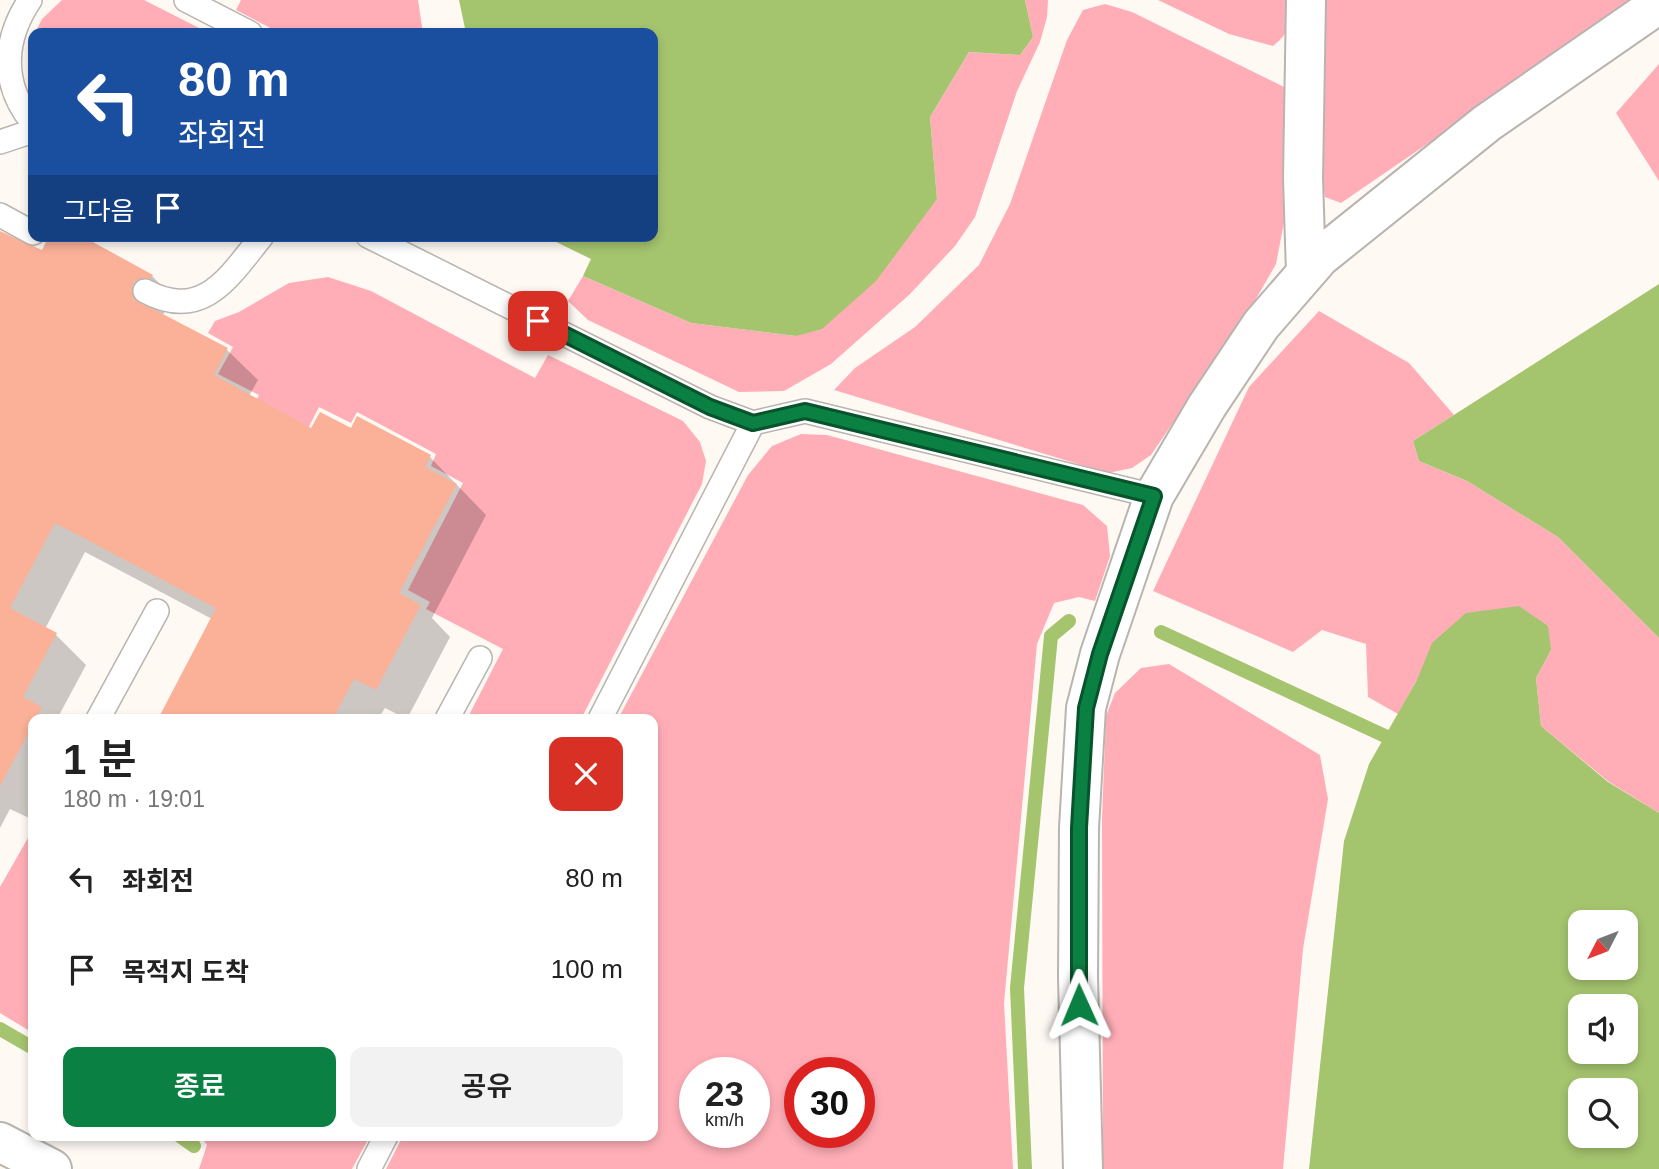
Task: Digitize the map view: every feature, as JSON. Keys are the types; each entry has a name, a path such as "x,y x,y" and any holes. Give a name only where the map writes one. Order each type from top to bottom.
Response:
{"street":[{"path":"1306,0 1303,178 1306,273"},
{"path":"1083,1169 1078,977 1079,828 1086,708 1100,654 1154,496 1207,406 1261,325 1320,257 1370,214 1488,123 1659,4"},
{"path":"0,1142 52,1169"}],"lane":[{"path":"28,117 12,88 8,65 10,40 19,17 30,0"},
{"path":"186,0 240,28"},
{"path":"0,142 28,133"},
{"path":"0,215 28,230"},
{"path":"145,291 166,302 200,299 222,286 257,242"},
{"path":"380,242 710,407 753,423 805,411 1154,496"},
{"path":"603,714 753,423"},
{"path":"101,714 157,611"},
{"path":"450,714 480,658"},
{"path":"369,1169 383,1141"}],"shaded area":[{"path":"62,0 144,0 199,28 38,28 42,19"},
{"path":"241,0 418,0 422,28 270,28 236,10"},
{"path":"459,0 1025,0 1033,37 1020,55 969,52 930,117 937,199 876,281 822,329 796,336 691,323 583,276 591,259 556,242 658,242 658,28 465,28"},
{"path":"1025,0 1048,0 1047,17 1040,42 1017,91 975,217 955,246 910,294 831,364 784,391 739,392 588,320 568,301 583,276 691,323 796,336 937,199 930,117 969,52 1020,55 1033,37"},
{"path":"1158,0 1292,0 1289,26 1273,46 1229,34"},
{"path":"1325,0 1637,0 1341,203 1325,197 1321,172"},
{"path":"1105,4 1132,12 1286,88 1285,217 1276,264 1249,311 1151,455 1132,468 1108,473 834,390 855,368 915,327 979,265 1010,204 1067,40 1083,10"},
{"path":"1659,64 1659,181 1616,113"},
{"path":"328,277 371,291 535,378 548,355 683,421 700,442 706,461 702,484 584,714 470,714 503,649 426,609 430,602 408,590 463,483 431,466 436,454 357,412 351,423 319,407 297,450 245,424 259,395 218,374 233,347 208,333 215,321 239,312 289,283"},
{"path":"1659,284 1659,638 1558,537 1467,481 1419,461 1413,441"},
{"path":"1319,311 1409,363 1454,415 1413,441 1419,461 1467,481 1558,537 1659,638 1659,813 1609,782 1541,726 1536,678 1551,650 1417,680 1398,714 1368,697 1366,644 1322,630 1293,652 1153,591 1249,387"},
{"path":"801,434 827,435 1083,505 1107,526 1110,556 1095,601 1079,597 1054,603 1037,644 1004,1003 1013,1169 386,1169 400,1141 658,1141 658,714 621,714 748,475 772,446"},
{"path":"1519,606 1548,626 1551,650 1536,678 1541,726 1608,782 1659,813 1659,1169 1309,1169 1344,841 1369,764 1417,680 1432,643 1466,613"},
{"path":"1169,664 1320,755 1328,799 1303,949 1283,1169 1103,1169 1102,818 1106,716 1115,693 1141,668"},
{"path":"28,838 28,1030 0,1013 0,887"},
{"path":"204,1141 367,1141 352,1169 199,1169 207,1145"}],"building":[{"path":"0,231 42,250 46,242 93,242 153,275 151,278 136,280 132,286 134,299 228,348 214,375 311,428 320,412 351,428 357,416 431,455 425,467 457,484 399,593 421,605 376,690 354,679 336,714 161,714 216,608 55,523 10,608 57,633 23,697 42,707 38,714 28,714 28,733 0,786"}],"waterway":[{"path":"1025,1169 1017,988 1051,636 1069,621"},
{"path":"1161,632 1385,736"},
{"path":"0,1029 28,1045"},
{"path":"187,1141 194,1146"}],"route":[{"path":"538,321 710,407 753,423 805,411 1154,496 1100,654 1086,708 1079,828 1079,1005"}]}
